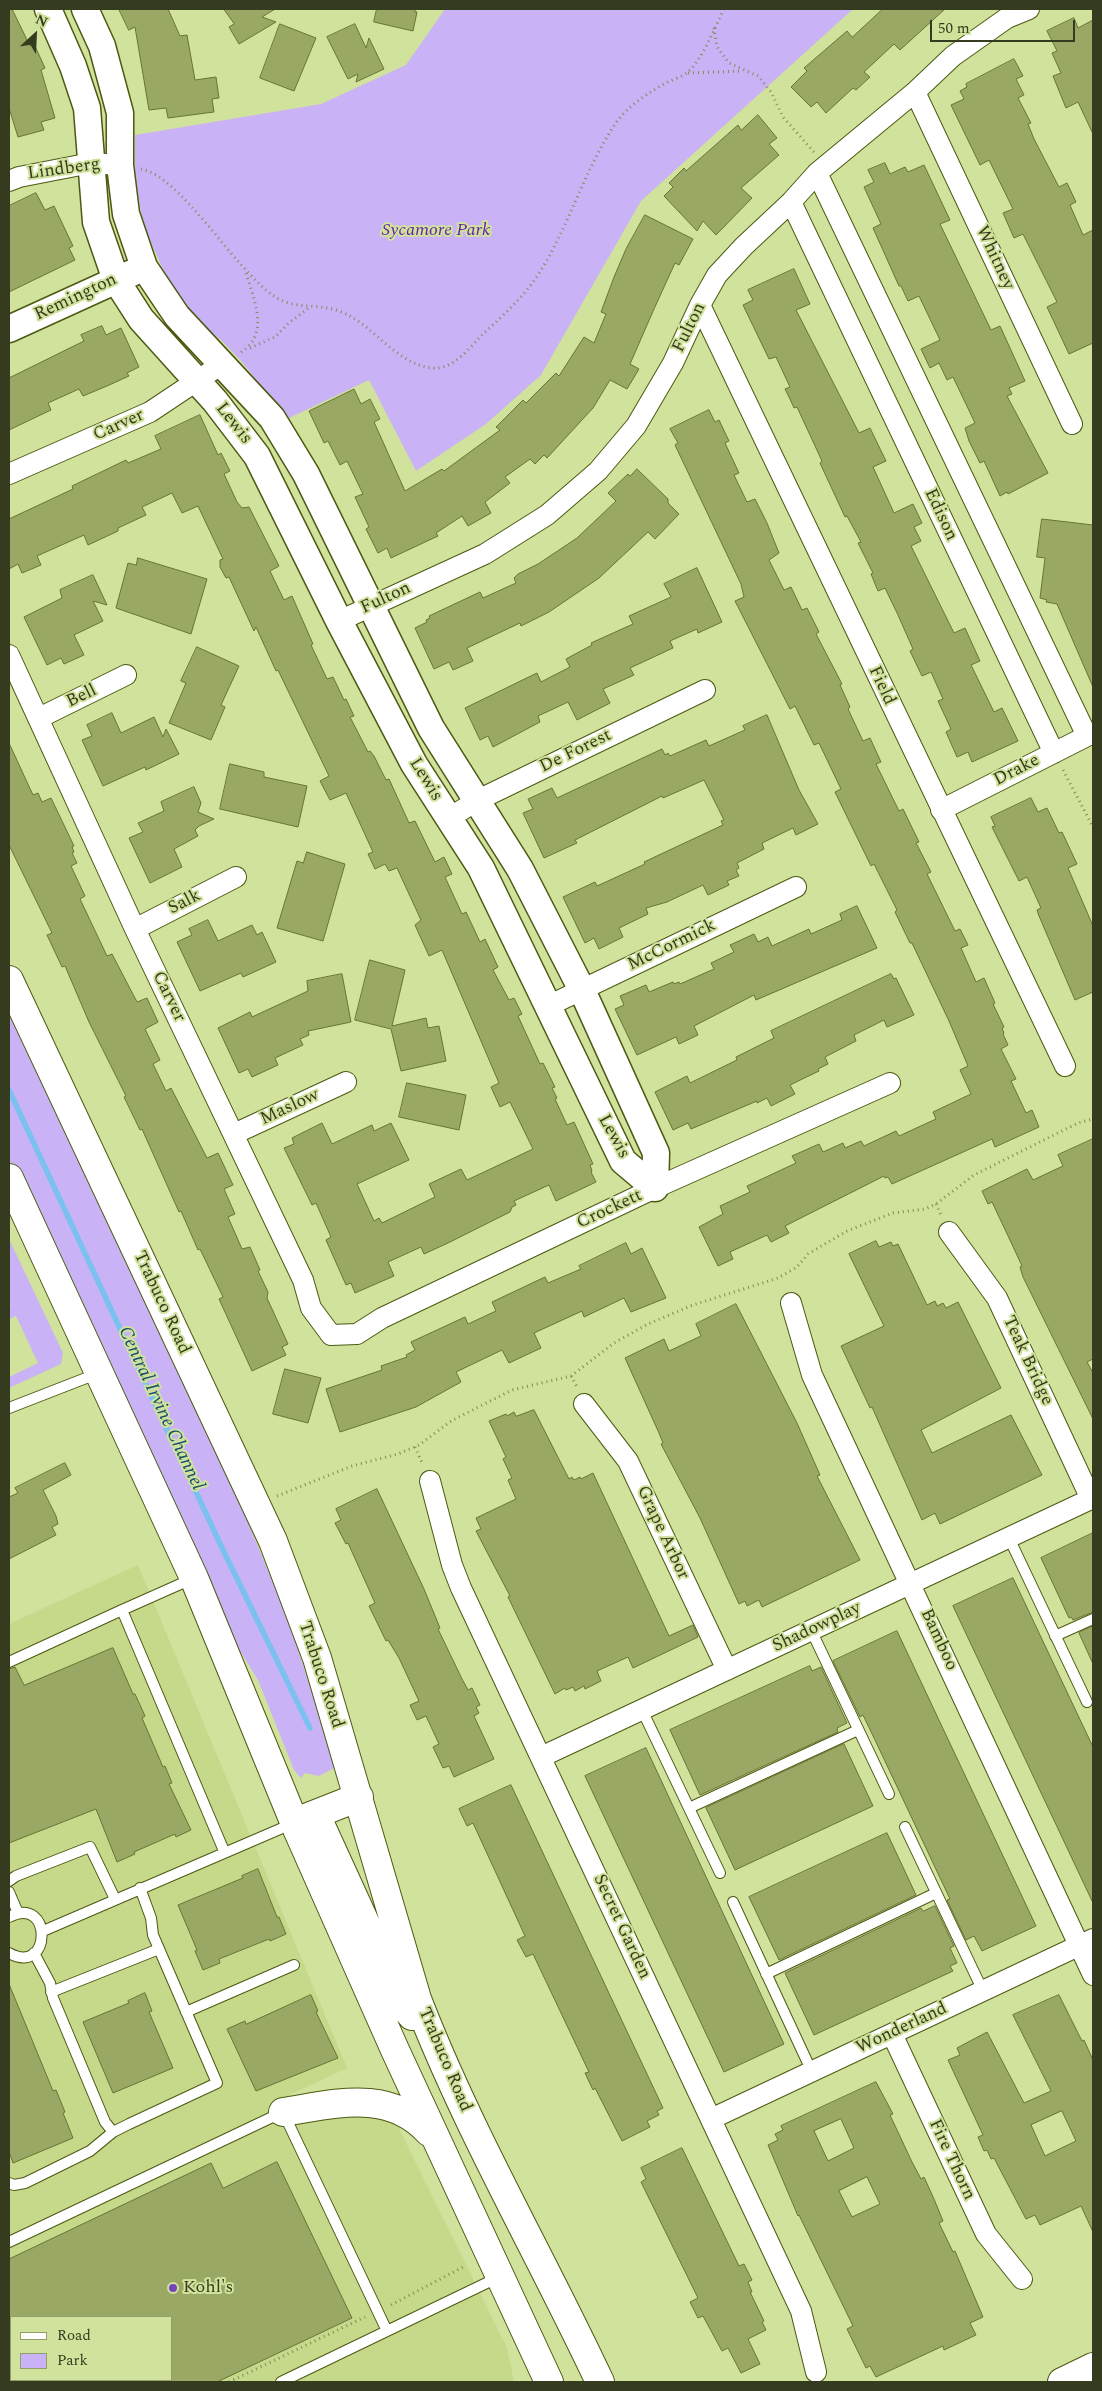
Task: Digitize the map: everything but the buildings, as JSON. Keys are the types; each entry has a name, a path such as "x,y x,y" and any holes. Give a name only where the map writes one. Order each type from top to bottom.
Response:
{"main road":[{"name":"Trabuco Road","path":"9,980 273,1541 316,1658 417,1999 431,2036 465,2111 600,2382"},
{"path":"9,1178 305,1819 436,2139 549,2382"},
{"path":"305,1819 358,1797"},
{"path":"305,1819 404,2007 431,2036"},
{"path":"283,2112 350,2102 378,2104 394,2107 418,2119 436,2139"},
{"path":"1062,2382 1093,2367"}],"street":[{"name":"Lewis","path":"48,9 73,66 88,108 96,222 116,280 141,319 215,401 258,456 339,621 414,764 481,868 623,1161 655,1188"},
{"name":"Lewis","path":"85,9 102,46 120,114 120,165 126,214 144,267 177,316 272,418 306,474 431,728 520,869 582,990 656,1153 655,1188"},
{"name":"Fulton","path":"339,621 485,554 547,515 598,471 636,426 673,363 700,305 717,275 744,246 791,202 817,173 915,92 952,56 1007,18 1029,9"},
{"name":"Whitney","path":"915,92 1072,424"},
{"name":"Lindberg","path":"9,181 19,177 91,163 120,165"},
{"name":"Edison","path":"817,173 1090,735"},
{"name":"Edison","path":"791,202 1054,753"},
{"name":"Remington","path":"9,330 144,267"},
{"name":"Field","path":"700,305 1064,1066"},
{"name":"Carver","path":"9,474 150,412 222,364"},
{"name":"Carver","path":"9,655 135,929 302,1280 311,1308 331,1335"},
{"name":"Bell","path":"39,718 126,675"},
{"name":"De Forest","path":"449,818 478,800 705,690"},
{"name":"Drake","path":"941,810 1090,735"},
{"name":"Salk","path":"135,929 236,877"},
{"name":"McCormick","path":"548,1006 796,887"},
{"name":"Maslow","path":"234,1134 346,1082"},
{"name":"Crockett","path":"331,1335 357,1334 382,1318 655,1188 890,1083"},
{"name":"Teak Bridge","path":"949,1232 997,1298 1092,1498"},
{"name":"Bamboo","path":"790,1303 812,1375 1086,1942 1093,1975"},
{"name":"Grape Arbor","path":"584,1404 628,1461 726,1670"},
{"name":"Secret Garden","path":"430,1481 452,1565 801,2311 816,2372"},
{"name":"Shadowplay","path":"541,1757 1092,1498"},
{"name":"Wonderland","path":"711,2120 1086,1942"},
{"name":"Fire Thorn","path":"892,2034 986,2234 1022,2279"}],"lane":[{"path":"9,1408 100,1372"},
{"path":"1009,1538 1086,1702"},
{"path":"9,1662 194,1578"},
{"path":"122,1610 224,1852"},
{"path":"1055,1636 1093,1619"},
{"path":"811,1630 889,1794"},
{"path":"642,1710 720,1873"},
{"path":"689,1808 858,1730"},
{"path":"42,1931 305,1819"},
{"path":"905,1828 982,1992"},
{"path":"9,1881 16,1876 90,1847 115,1899"},
{"path":"9,2183 14,2185 33,2179 90,2151 113,2132 217,2083 152,1935 151,1918 140,1888"},
{"path":"9,1892 13,1915 34,1918 42,1931 42,1942 34,1953 21,1957 9,1953"},
{"path":"766,1974 936,1893"},
{"path":"733,1902 812,2072"},
{"path":"52,1992 159,1950"},
{"path":"34,1953 50,1983 105,2122 113,2132"},
{"path":"186,2012 294,1965"},
{"path":"9,2242 283,2112 387,2331"},
{"path":"282,2382 500,2276"}],"path":[{"path":"120,165 152,171 175,189 245,270 274,296 290,305 310,306 344,313 367,327 403,356 418,364 432,368 445,366 461,357 518,300 537,277 554,248 594,160 623,113 637,100 688,72 696,63 724,9"},
{"path":"714,28 717,47 729,63 758,76 771,92 783,117 813,150 817,173"},
{"path":"688,72 745,71"},
{"path":"245,270 258,317 258,335 249,348"},
{"path":"222,364 249,348 275,337 310,306"},
{"path":"1054,753 1093,827"},
{"path":"256,1504 352,1466 392,1456 415,1447 451,1420 512,1390 571,1376 614,1343 648,1324 693,1304 778,1278 797,1266 808,1254 847,1231 893,1213 937,1206 974,1175 1078,1123 1093,1119"},
{"path":"778,1278 780,1283"},
{"path":"571,1376 574,1380"},
{"path":"415,1447 418,1453"},
{"path":"229,2382 377,2311 463,2267"}],"shaded area":[{"path":"138,1565 347,2068 287,2096 340,2088 384,2098 507,2348 514,2382 9,2382 9,1624"}],"green space":[{"name":"Sycamore Park","path":"445,9 853,9 641,201 541,375 486,424 416,471 369,380 287,419 242,362 221,340 199,323 167,278 148,236 141,212 135,175 135,135 321,104 406,65"},
{"path":"9,1013 239,1501 287,1616 336,1767 319,1776 305,1773 301,1778 294,1770 258,1680 227,1630 9,1159"},
{"path":"9,1239 63,1353 61,1364 9,1388 9,1377 38,1363 16,1316 9,1319 9,1307 11,1305 9,1300"}],"waterway":[{"name":"Central Irvine Channel","path":"9,1090 223,1550 310,1728"}],"place":[{"name":"Kohl's","path":"173,2288"}]}
